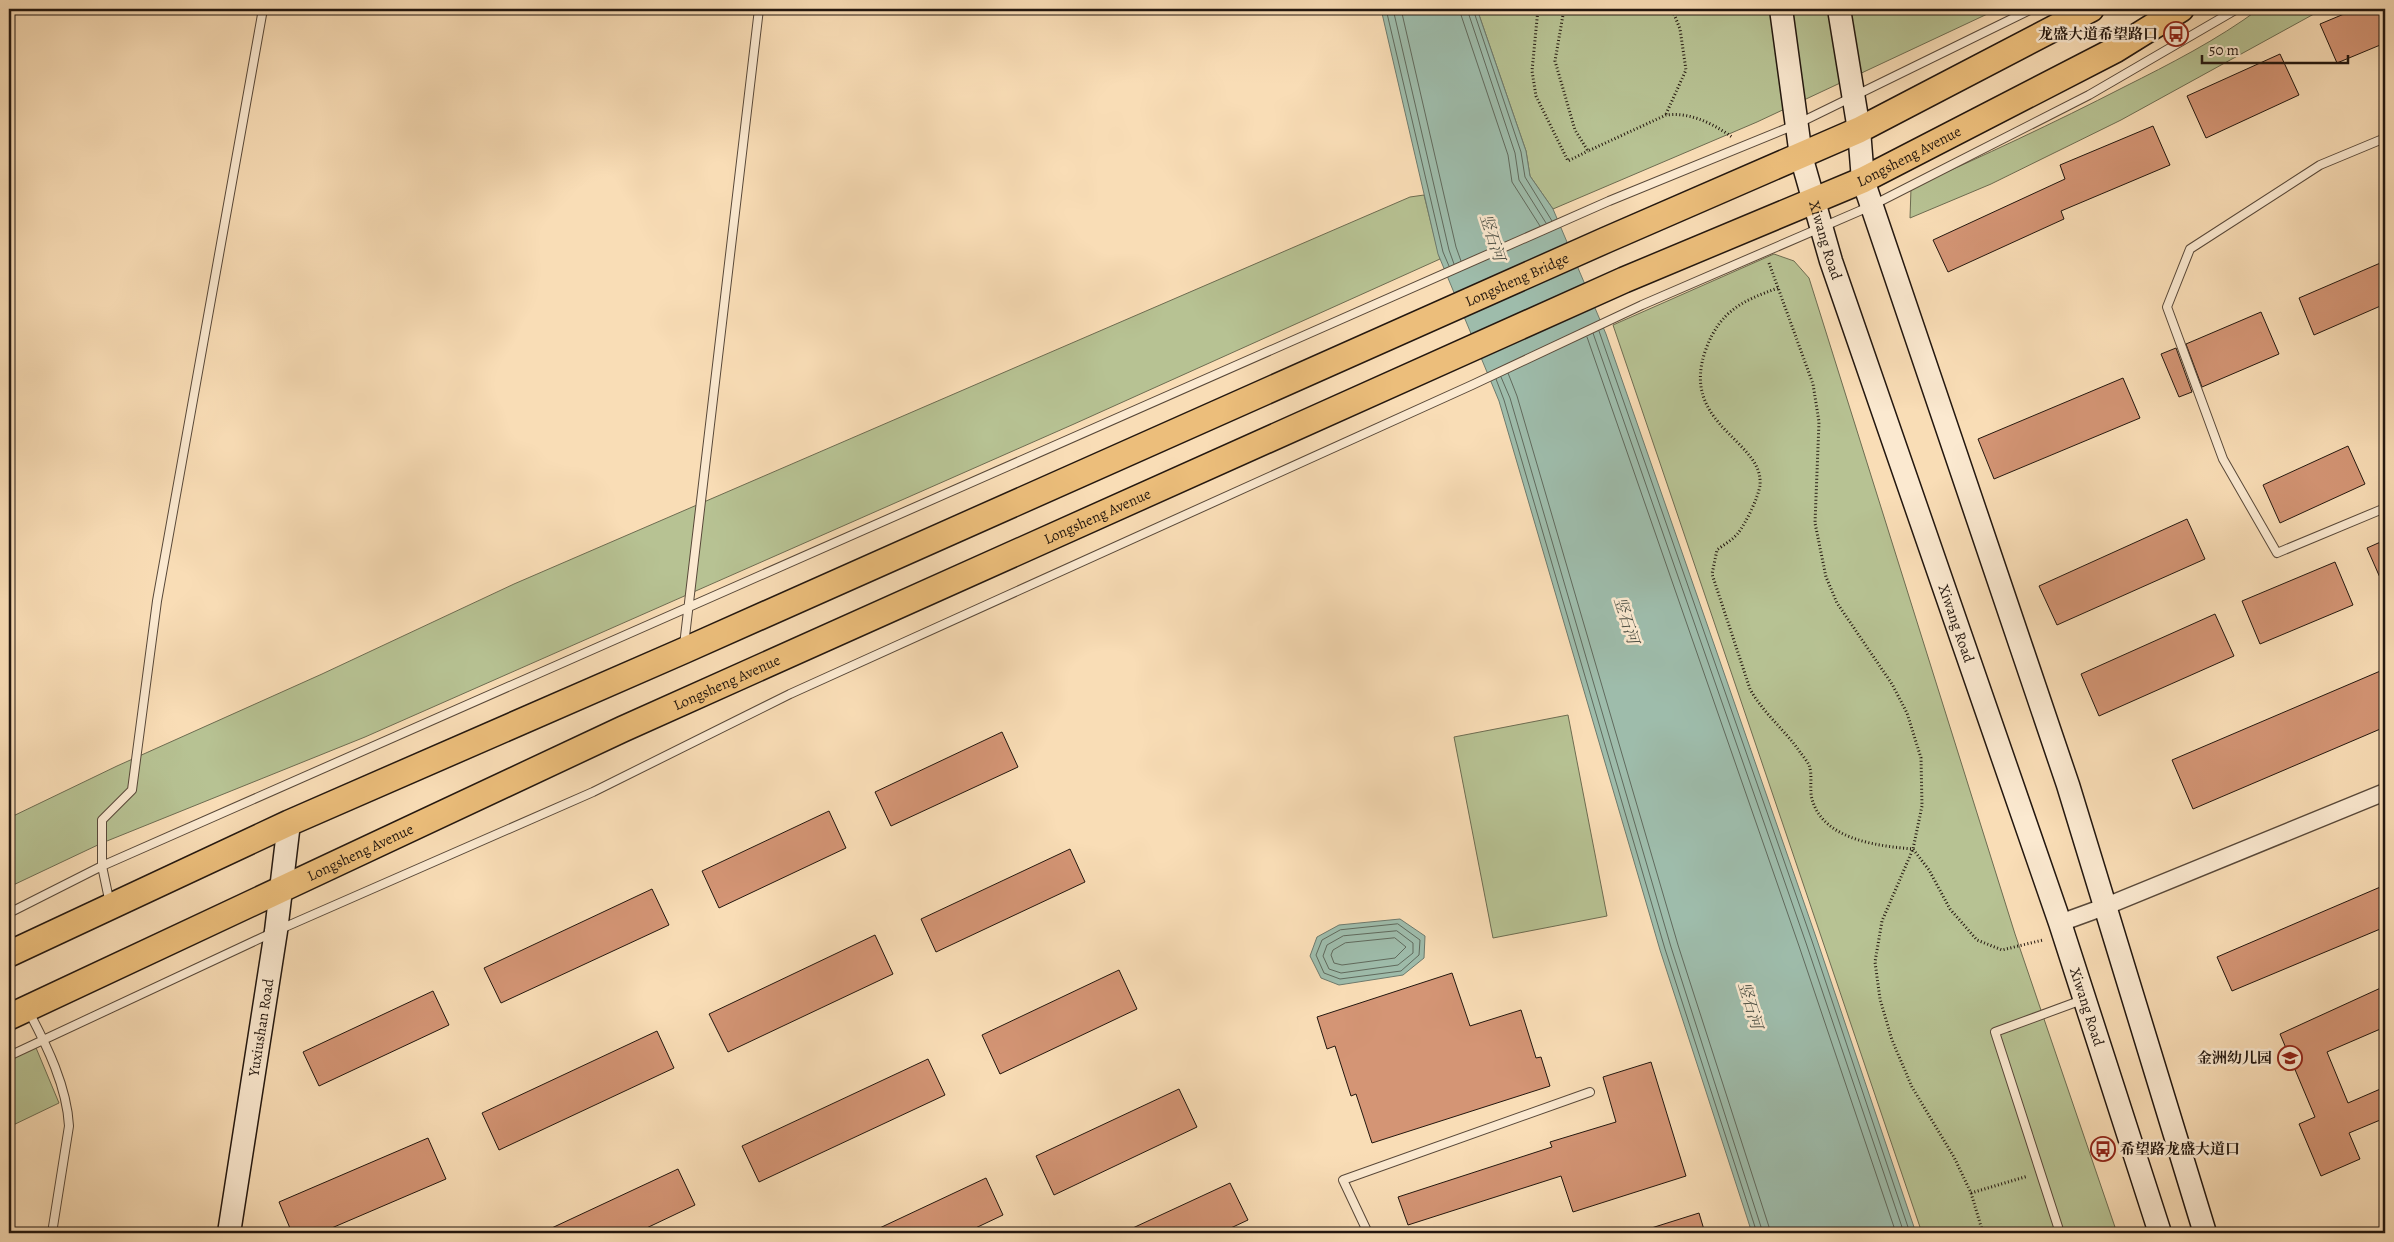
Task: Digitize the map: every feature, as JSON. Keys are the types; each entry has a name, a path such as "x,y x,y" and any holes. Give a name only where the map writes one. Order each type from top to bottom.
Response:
{"main road":[{"name":"Xiwang Road","path":"1781,9 1795,125 1812,202 1837,280 2062,929 2160,1233"},
{"path":"1839,9 1852,97 1859,130 1863,180 2068,785 2205,1233"},
{"path":"1801,156 1859,130 2091,9"},
{"name":"Longsheng Avenue","path":"18,1012 623,729 1624,280 1863,180 2115,50 2181,9"},
{"name":"Longsheng Bridge","path":"683,651 1606,240 1801,156"},
{"path":"9,954 289,823 683,651"},
{"name":"Yuxiushan Road","path":"229,1233 276,931 289,823"}],"street":[{"path":"2062,929 2104,907 2385,792"}],"lane":[{"path":"111,906 102,866 102,820 132,790 157,601 263,9"},
{"path":"683,651 759,9"},
{"path":"9,913 102,866 1125,413 1609,201 1795,125 2032,9"},
{"path":"9,1056 276,931 594,792 790,694 1472,385 1642,305 1871,206 2089,95 2237,9"},
{"path":"2385,138 2320,165 2190,249 2167,307 2223,459 2276,554 2385,508"},
{"path":"2060,1233 1995,1032 2084,999"},
{"path":"18,1012 43,1040 65,1098 69,1118 52,1233"},
{"path":"1368,1233 1343,1180 1590,1092"}],"path":[{"path":"1538,9 1532,71 1536,96 1568,161 1666,115 1680,113 1713,124 1744,146"},
{"path":"1564,9 1555,61 1576,130 1588,151"},
{"path":"1666,115 1686,70 1680,29 1672,9"},
{"path":"1764,251 1813,384 1819,441 1815,492 1815,523 1826,577 1837,603 1907,713 1921,758 1922,806 1913,849 1882,921 1875,962 1880,1000 1892,1040 1912,1087 1954,1157 1971,1193 1983,1233"},
{"path":"1778,288 1752,298 1730,312 1713,330 1702,360 1700,385 1709,410 1755,462 1760,484 1751,509 1738,534 1717,550 1712,574 1750,690 1757,703 1786,732 1809,765 1812,800 1822,819 1845,835 1878,846 1913,849 1929,870 1950,909 1977,940 2002,950 2062,929"},
{"path":"1971,1193 2040,1172"}],"green space":[{"path":"1477,9 1998,9 1757,122 1553,209 1530,176 1526,151"},
{"path":"2259,9 2323,9 2121,120 1991,184 1910,218 1911,188 2045,126 2159,69 2210,41"},
{"path":"1424,195 1440,259 1074,424 365,737 102,843 9,887 9,818 117,766 322,674 514,584 1410,197"},
{"path":"1774,254 1794,261 1809,278 2015,934 2117,1233 1922,1233 1613,325"},
{"path":"1568,715 1607,916 1493,938 1454,737"},
{"path":"34,1043 59,1103 9,1127 9,1054"}],"water":[{"name":"竖石河","path":"1381,9 1477,9 1526,151 1530,176 1553,209 1606,334 1817,940 1916,1233 1752,1233 1660,950 1499,401 1438,254"},
{"path":"1400,919 1425,936 1424,958 1403,975 1339,985 1321,978 1310,956 1317,937 1339,925"}],"building":[{"path":"2356,9 2385,9 2385,43 2337,63 2320,24"},
{"path":"2280,54 2299,95 2206,138 2187,96"},
{"path":"2153,126 2170,165 2061,211 2064,219 1948,272 1933,240 2065,179 2060,165"},
{"path":"2385,261 2385,304 2314,335 2299,298"},
{"path":"2261,312 2279,354 2202,387 2186,344"},
{"path":"2176,348 2192,392 2179,397 2161,354"},
{"path":"2123,378 2140,418 1994,479 1978,439"},
{"path":"2348,446 2365,484 2280,523 2263,485"},
{"path":"2187,519 2205,559 2057,625 2039,586"},
{"path":"2385,540 2385,589 2367,548"},
{"path":"2335,562 2353,605 2260,644 2242,601"},
{"path":"2215,614 2234,656 2099,716 2081,674"},
{"path":"2385,669 2385,727 2193,809 2172,760"},
{"path":"1002,732 1018,767 891,826 875,792"},
{"path":"829,811 846,848 719,908 702,871"},
{"path":"1070,849 1085,882 936,952 921,919"},
{"path":"2385,885 2385,927 2232,991 2217,957"},
{"path":"652,889 669,925 501,1003 484,968"},
{"path":"875,935 893,974 728,1052 709,1014"},
{"path":"1119,970 1137,1009 1000,1074 982,1035"},
{"path":"1452,973 1470,1026 1521,1010 1536,1058 1541,1057 1550,1086 1372,1143 1356,1094 1351,1096 1335,1046 1327,1049 1317,1017"},
{"path":"2385,986 2385,1027 2327,1052 2348,1103 2385,1087 2385,1118 2349,1133 2360,1159 2321,1176 2299,1124 2315,1117 2280,1034"},
{"path":"433,991 449,1025 319,1086 303,1052"},
{"path":"657,1031 674,1068 499,1150 482,1113"},
{"path":"928,1059 945,1095 759,1182 742,1146"},
{"path":"1651,1062 1686,1176 1573,1212 1561,1176 1408,1225 1398,1197 1552,1147 1550,1142 1616,1122 1603,1077"},
{"path":"1179,1089 1197,1127 1054,1195 1036,1156"},
{"path":"428,1138 446,1179 320,1233 292,1233 279,1202"},
{"path":"678,1169 695,1205 636,1233 541,1233"},
{"path":"986,1178 1003,1215 965,1233 869,1233"},
{"path":"1230,1183 1248,1220 1220,1233 1122,1233"},
{"path":"1699,1213 1705,1233 1645,1233 1645,1230"}],"place":[{"name":"龙盛大道希望路口","path":"2176,34"},
{"name":"金洲幼儿园","path":"2290,1058"},
{"name":"希望路龙盛大道口","path":"2103,1149"}]}
